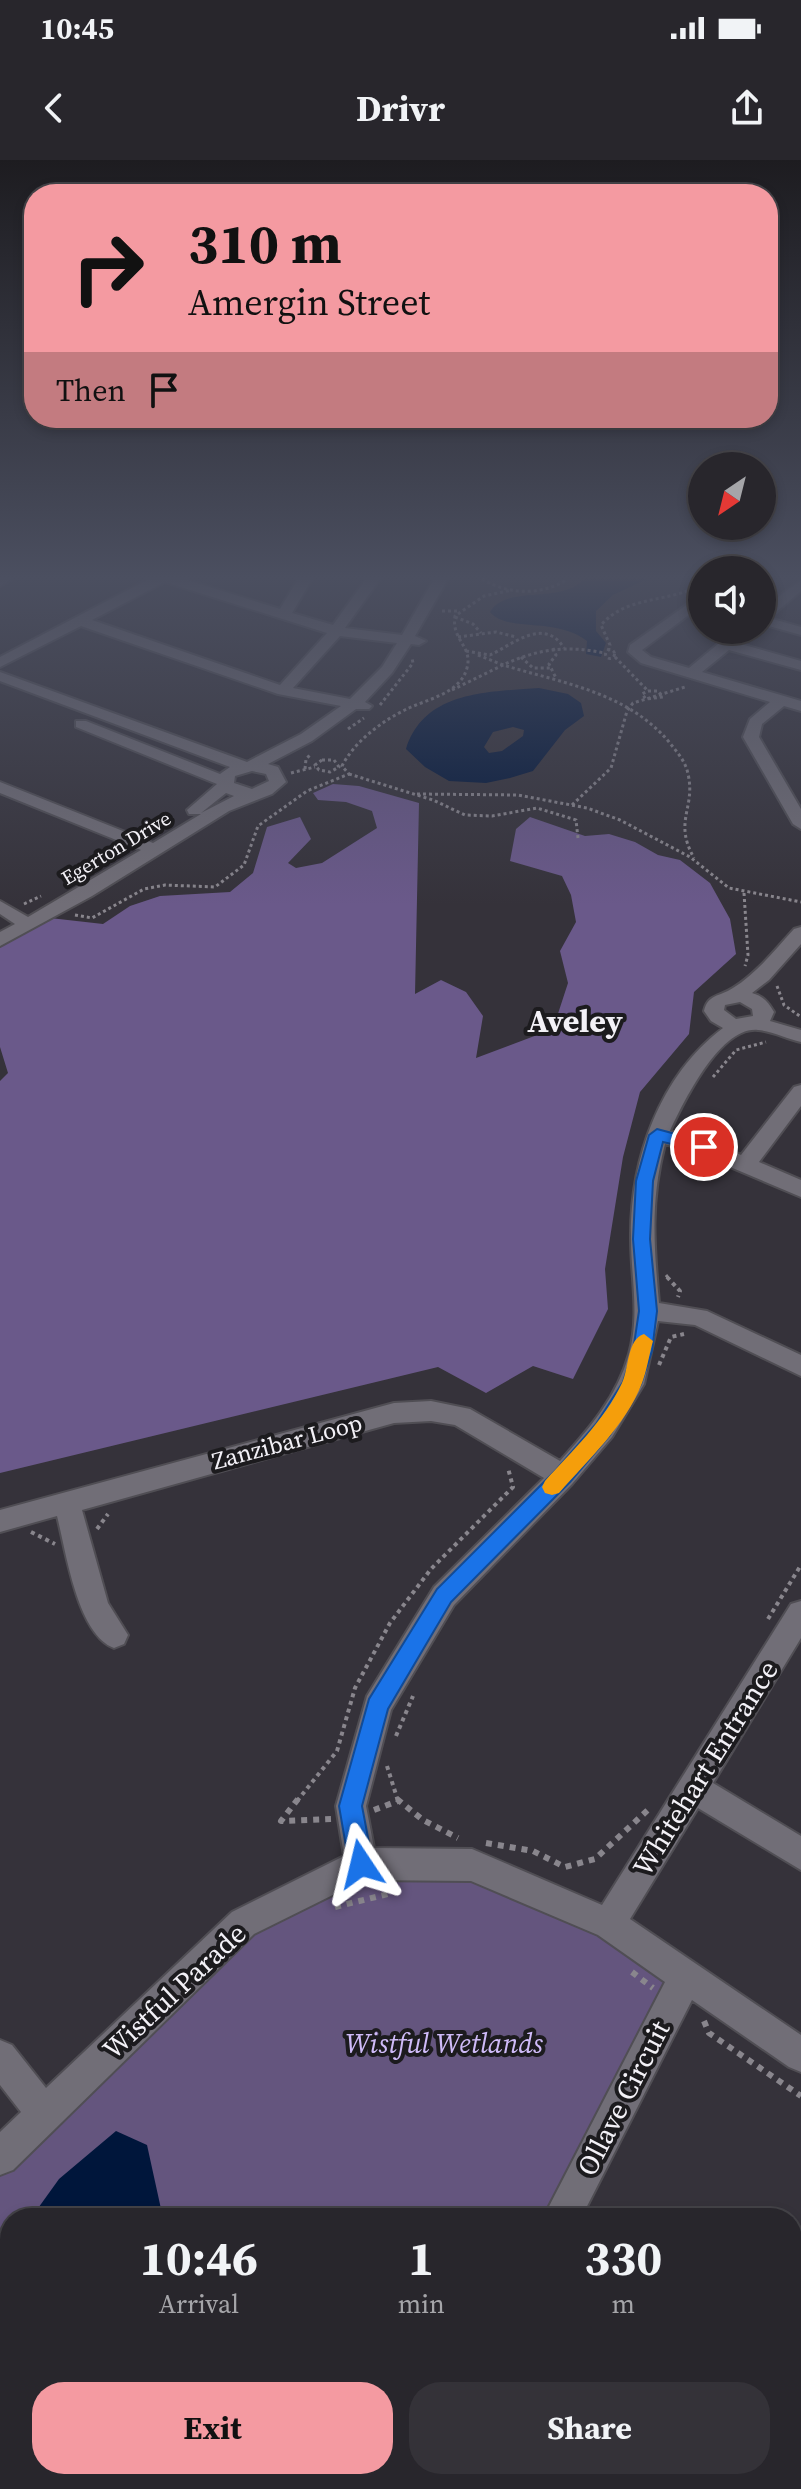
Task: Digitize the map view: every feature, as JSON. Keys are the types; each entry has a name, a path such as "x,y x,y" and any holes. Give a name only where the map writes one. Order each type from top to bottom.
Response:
{"street":[{"path":"32,688 248,766 281,772 301,750 359,705 372,688"},
{"path":"273,688 359,705"},
{"path":"283,691 286,688"},
{"path":"740,688 801,706"},
{"path":"0,693 224,783 236,792 254,794"},
{"path":"781,700 755,722 751,737 801,824"},
{"path":"248,766 287,750 359,705"},
{"name":"Egerton Drive","path":"149,848 209,801 232,770 248,766"},
{"name":"Egerton Drive","path":"0,940 11,918 223,807 275,786 281,772"},
{"path":"0,787 149,848"},
{"path":"707,1050 754,1016 769,979 801,933"},
{"path":"361,1864 351,1806 377,1706 444,1596 563,1476 603,1430 632,1384 642,1351 648,1311 642,1239 644,1181 657,1135 680,1089 707,1050 717,1016 713,1006 769,979"},
{"path":"736,995 754,1016"},
{"path":"717,1016 754,1016 801,1034"},
{"path":"745,1165 801,1092"},
{"path":"657,1135 704,1147 801,1189"},
{"path":"648,1311 699,1317 801,1366"},
{"name":"Zanzibar Loop","path":"0,1521 394,1413 431,1411 461,1416 563,1476"},
{"path":"67,1503 95,1608 114,1635"},
{"name":"Whitehart Entrance","path":"609,1924 801,1613"},
{"path":"694,1788 801,1854"},
{"name":"Wistful Parade","path":"0,2157 243,1923 361,1864 472,1865 609,1924 680,1989 801,2055"},
{"name":"Ollave Circuit","path":"566,2208 680,1989"},
{"path":"0,2057 44,2114"}],"path":[{"path":"448,692 457,688"},
{"path":"584,688 630,707 659,728 687,768 690,788 682,826 684,843 698,864"},
{"path":"645,688 648,691"},
{"path":"572,805 611,768 630,707 643,698 683,688"},
{"path":"643,698 642,694 648,691 661,693"},
{"path":"281,772 298,773 315,767 330,772 341,764 326,759 316,763 315,767"},
{"path":"349,774 417,794 456,812 476,817 537,808 576,820 578,838"},
{"path":"417,794 518,795 572,805 620,820 698,864 729,888 801,902"},
{"path":"537,808 539,798"},
{"path":"769,979 784,1005 801,1017"},
{"path":"706,1085 736,1050 772,1041"},
{"path":"654,1379 671,1337 684,1334 674,1309 680,1291 664,1273"},
{"path":"398,1801 353,1818 281,1821 337,1751 355,1688 390,1623 431,1569 513,1487 507,1462"},
{"path":"30,1532 55,1544 96,1531 114,1506"},
{"path":"760,1632 801,1565"},
{"path":"391,1747 414,1692"},
{"path":"385,1761 398,1801 442,1831 465,1839"},
{"path":"479,1842 533,1851 565,1867 595,1859 653,1806"},
{"path":"333,1908 404,1890"},
{"path":"630,1967 636,1978 680,1989 709,2033 801,2096"}],"green space":[{"name":"Wistful Wetlands","path":"475,1864 685,1977 565,2208 0,2208 0,2155 245,1921 362,1875"}],"shaded area":[{"path":"333,784 359,786 419,803 415,994 441,980 466,992 483,1016 476,1058 553,1029 568,983 560,951 576,922 571,895 562,876 510,861 516,829 530,817 585,836 609,834 635,842 658,855 680,860 710,883 730,919 736,954 694,992 689,1034 640,1092 623,1157 605,1269 608,1309 573,1379 533,1366 486,1393 438,1367 0,1473 0,1081 8,1073 0,1047 0,944 50,918 103,924 130,906 160,896 230,892 253,873 267,827 300,817 311,839 288,863 296,868 322,863 377,828 372,811 346,802 318,800 313,793"}],"water":[{"path":"539,688 568,694 581,703 584,716 565,730 533,771 486,783 449,781 425,767 406,749 415,730 442,705 479,694","holes":["513,727 524,730 523,736 502,751 489,753 484,747 493,732"]},
{"path":"116,2131 147,2145 161,2208 38,2208 59,2179"}],"slow traffic":[{"path":"552,1487 603,1430 618,1407 632,1384 644,1341"}],"district":[{"name":"Aveley","path":"575,1021"}],"route":[{"path":"361,1864 351,1806 377,1706 444,1596 563,1476 603,1430 632,1384 642,1351 648,1311 642,1239 644,1181 657,1135 704,1147"}]}
